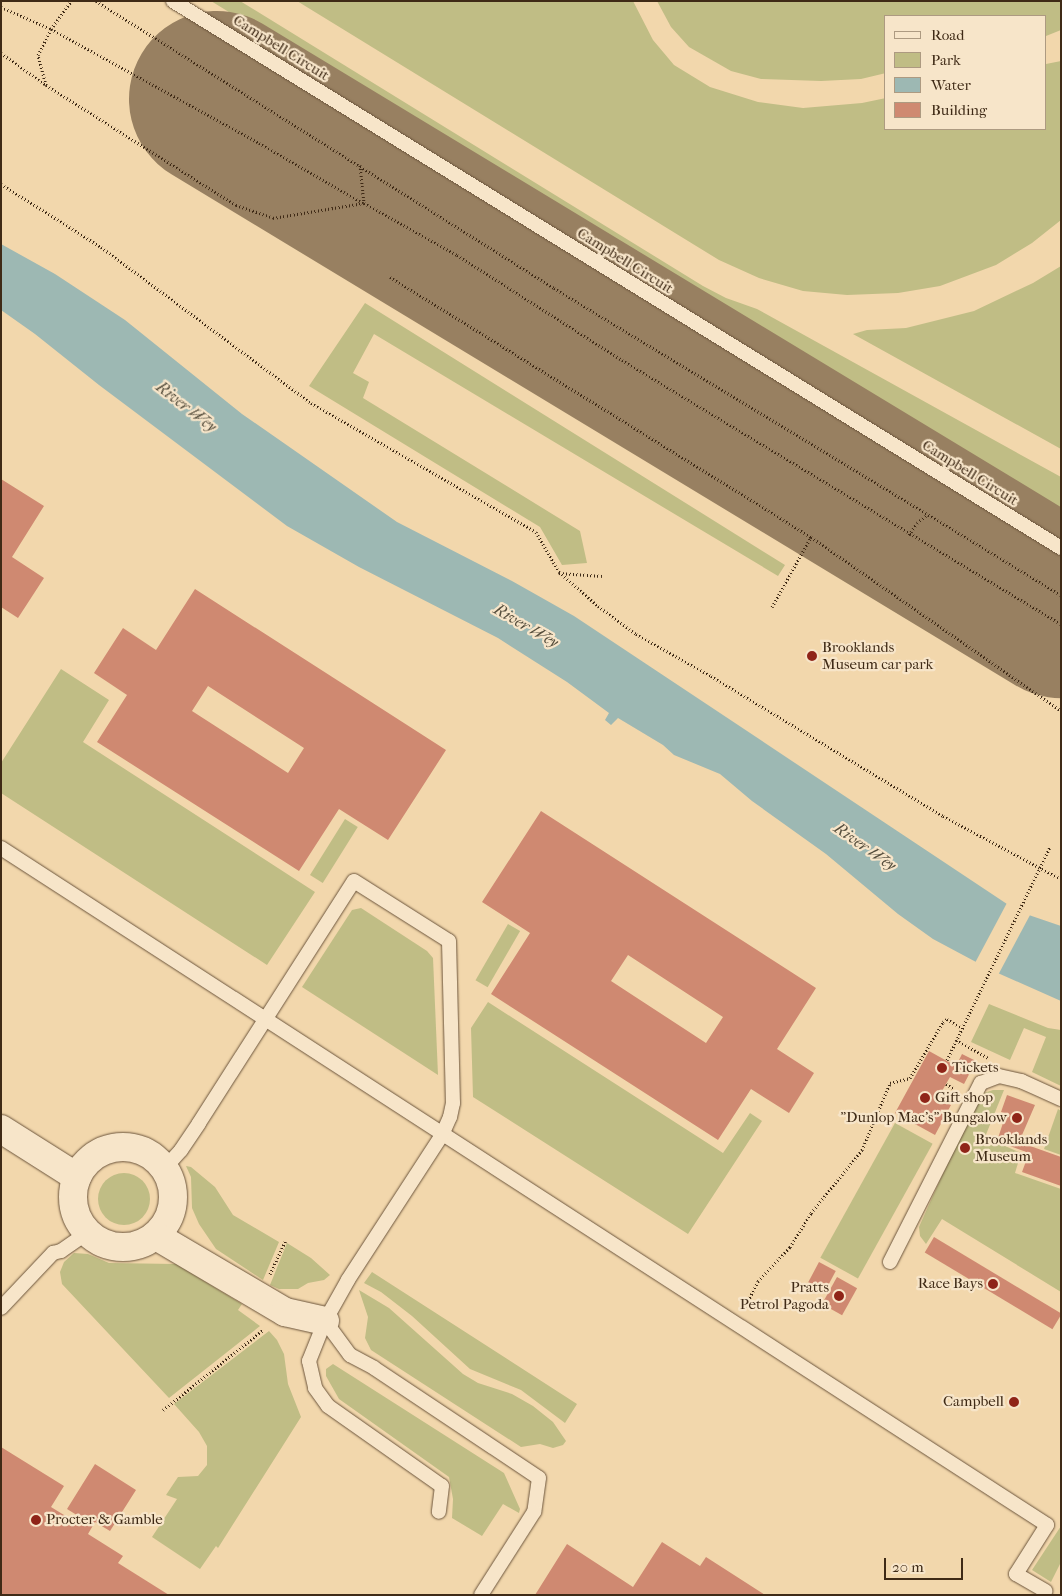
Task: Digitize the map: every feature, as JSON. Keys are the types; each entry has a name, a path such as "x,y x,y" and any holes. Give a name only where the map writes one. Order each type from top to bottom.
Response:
{"street":[{"path":"1,1130 77,1177"},
{"path":"114,1148 131,1148 146,1153 164,1169 172,1192 172,1208 166,1223 156,1236 143,1244 128,1248 113,1247 99,1242 87,1233 78,1221 74,1207 73,1191 77,1177 86,1163 92,1158 114,1148"},
{"path":"156,1236 285,1312 325,1322"}],"lane":[{"name":"Campbell Circuit","path":"173,1 1061,548"},
{"path":"1,848 1047,1525 1016,1574 1046,1591"},
{"path":"164,1169 192,1134 354,881 449,941 453,1104 450,1118 442,1135 348,1280 325,1322 309,1361 315,1388 328,1406 442,1486 439,1512"},
{"path":"890,1262 982,1083 999,1076 1006,1077 1021,1081 1061,1100"},
{"path":"1,1308 53,1253 61,1251 87,1233"},
{"path":"325,1322 350,1355 374,1368 539,1478 534,1512 481,1595"}],"path":[{"path":"46,85 38,55 51,29 71,1"},
{"path":"96,1 554,288 1061,595"},
{"path":"1,7 51,29 259,142 457,256 622,360 909,535 1061,624"},
{"path":"1,53 46,85 236,205 273,218 364,204"},
{"path":"360,166 364,204"},
{"path":"1,184 101,248 311,403 536,532 559,572 598,606 636,634 712,676 943,816 1061,879"},
{"path":"390,277 812,537 1061,711"},
{"path":"909,535 917,523 928,514"},
{"path":"772,607 812,537"},
{"path":"559,572 602,576"},
{"path":"947,1060 1050,847"},
{"path":"737,1324 758,1281 790,1247 811,1213 862,1150 890,1083 910,1078 943,1022 947,1019 962,1028"},
{"path":"956,1040 1006,1068 1006,1077"},
{"path":"267,1282 286,1240"},
{"path":"163,1410 268,1326"}],"green space":[{"path":"211,1 240,1 703,286 726,298 757,309 1061,477 1061,525"},
{"path":"297,1 633,1 653,40 674,65 710,87 758,102 803,108 862,103 884,98 884,130 1047,130 1047,64 1061,61 1061,220 1032,243 996,265 940,286 898,293 847,295 803,291 759,278 719,260"},
{"path":"657,1 1061,1 1061,30 1047,36 1047,15 884,15 884,73 861,79 821,81 761,79 731,71 689,47 671,27"},
{"path":"1061,266 1061,449 853,334 867,330 906,328 974,311 1033,283"},
{"path":"365,303 785,565 778,576 374,334 353,373 369,382 363,398 580,531 587,563 562,565 540,527 309,386"},
{"path":"61,669 109,700 83,742 315,892 267,965 1,793 1,763"},
{"path":"345,819 358,827 323,883 310,875"},
{"path":"361,908 427,951 433,958 438,1075 302,987 352,910"},
{"path":"508,924 520,931 488,987 475,980"},
{"path":"488,1002 723,1153 750,1113 762,1121 688,1234 473,1097 471,1028"},
{"path":"989,1004 1048,1028 1061,1030 1061,1086 1032,1072 1046,1037 1024,1028 1010,1060 971,1042"},
{"path":"993,1090 1004,1090 985,1137 1021,1153 1015,1173 1061,1189 1061,1292 942,1219 926,1244 920,1236 919,1227 978,1095"},
{"path":"1058,1109 1061,1111 1061,1155 1044,1149"},
{"path":"895,1123 933,1144 858,1279 820,1258"},
{"path":"186,1166 191,1167 215,1187 233,1215 279,1242 263,1280 216,1249 199,1224 192,1208 191,1177"},
{"path":"119,1173 129,1173 143,1180 150,1194 150,1204 143,1218 129,1225 119,1225 109,1221 102,1214 98,1204 98,1194 102,1184 109,1177"},
{"path":"287,1243 311,1258 330,1275 324,1280 308,1283 298,1289 279,1289 270,1285"},
{"path":"74,1253 88,1254 109,1263 176,1264 242,1304 238,1310 260,1326 169,1398 62,1284 60,1272 64,1262"},
{"path":"372,1272 577,1404 565,1423 521,1390 470,1369 412,1316 381,1292 364,1283"},
{"path":"359,1290 389,1308 463,1374 478,1383 512,1394 533,1406 553,1422 566,1441 563,1445 553,1448 540,1444 521,1447 371,1350 365,1338 368,1317"},
{"path":"269,1331 277,1340 284,1354 288,1384 301,1417 218,1548 216,1546 200,1569 152,1537 177,1499 166,1495 178,1477 198,1476 207,1465 207,1446 199,1432 174,1404"},
{"path":"333,1364 504,1473 520,1509 519,1513 503,1504 482,1536 452,1518 453,1499 449,1477 339,1399 326,1376 326,1369"},
{"path":"1061,1526 1061,1562 1051,1582 1032,1570"}],"water":[{"name":"River Wey","path":"1,244 55,274 125,320 242,414 397,522 512,581 574,616 1007,904 1020,912 1061,926 1061,1001 991,970 933,939 898,914 826,854 752,801 720,774 674,755 663,745 618,718 611,725 605,720 609,713 567,682 498,638 359,567 287,526 1,310"}],"pier":[{"path":"1008,901 1031,913 997,977 974,965"}],"building":[{"path":"1,479 44,506 12,557 44,578 18,618 1,607"},
{"path":"195,589 446,750 388,840 339,809 299,871 97,742 127,695 94,673 123,628 156,650","holes":["208,686 304,748 288,773 192,711"]},
{"path":"541,811 816,988 777,1049 814,1073 789,1113 751,1089 718,1140 491,994 530,933 482,902","holes":["628,955 723,1017 706,1043 611,981"]},
{"path":"929,1051 956,1066 962,1054 976,1061 964,1084 950,1077 938,1098 951,1105 935,1135 895,1113"},
{"path":"1007,1095 1035,1105 1019,1142 1061,1157 1061,1186 1022,1172 1029,1153 997,1141 1006,1114 1001,1112"},
{"name":"Race Bays","path":"934,1237 1061,1313 1052,1329 925,1252"},
{"path":"819,1262 836,1271 825,1291 808,1282"},
{"name":"Pratts Petrol Pagoda","path":"837,1277 857,1288 842,1315 822,1304"},
{"name":"Procter & Gamble","path":"1,1447 64,1486 51,1507 77,1523 80,1517 67,1509 95,1464 136,1490 110,1531 95,1522 88,1534 123,1556 118,1563 169,1595 1,1595"},
{"path":"662,1542 700,1566 706,1557 765,1595 535,1595 567,1544 633,1587"}],"runway":[{"path":"217,99 1061,610"}],"place":[{"name":"Brooklands Museum car park","path":"812,656"},
{"name":"Tickets","path":"942,1068"},
{"name":"Gift shop","path":"925,1098"},
{"name":"\"Dunlop Mac's\" Bungalow","path":"1017,1118"},
{"name":"Brooklands Museum","path":"965,1148"},
{"name":"Race Bays","path":"993,1284"},
{"name":"Pratts Petrol Pagoda","path":"839,1296"},
{"name":"Campbell","path":"1014,1402"},
{"name":"Procter & Gamble","path":"36,1520"}]}
